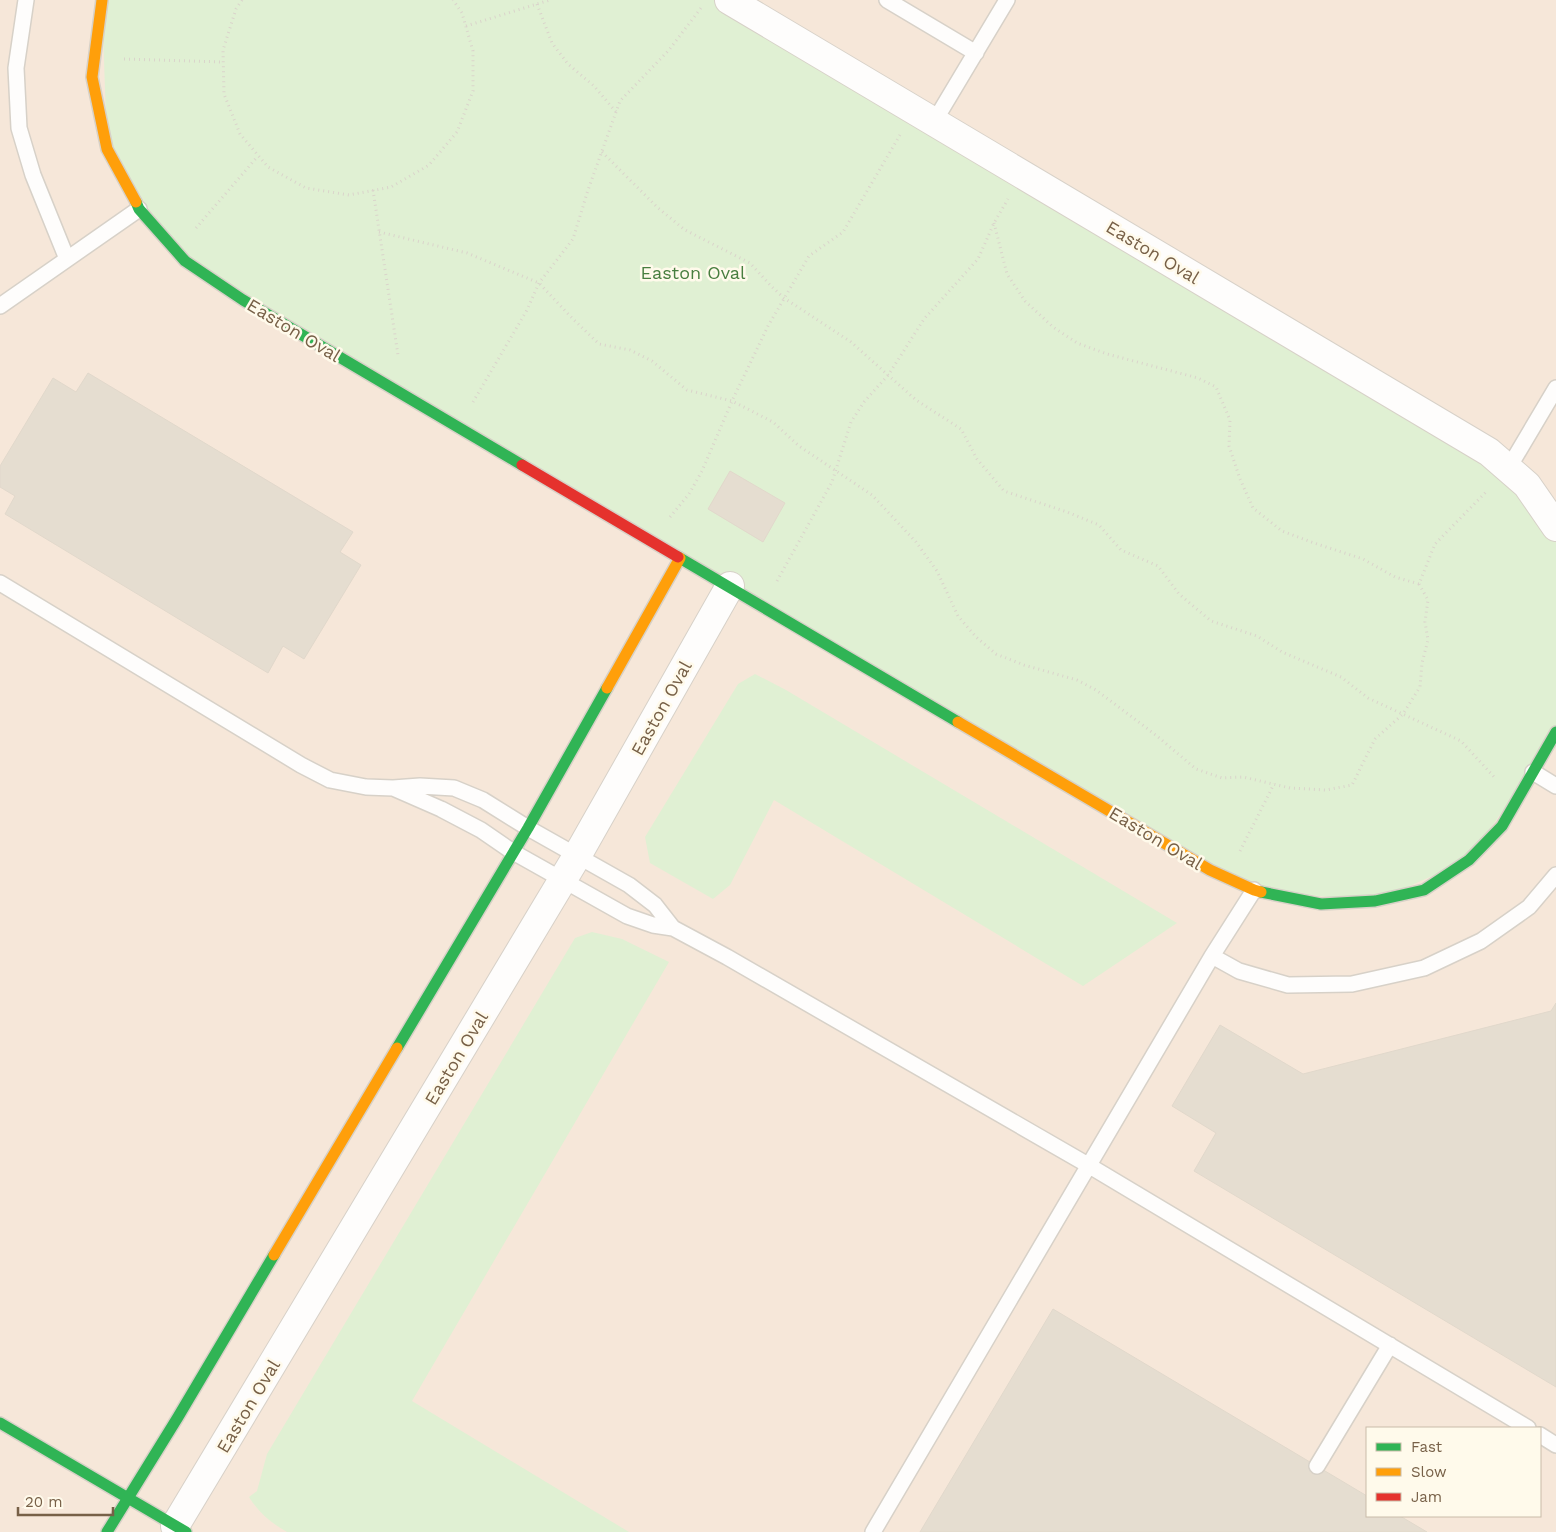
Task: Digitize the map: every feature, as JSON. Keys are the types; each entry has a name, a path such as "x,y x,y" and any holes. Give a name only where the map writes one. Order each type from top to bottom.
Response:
{"street":[{"name":"Easton Oval","path":"102,0 92,77 107,148 139,209 186,261 243,300 1201,865 1254,890 1321,904 1376,901 1424,890 1469,860 1502,826 1556,732"},
{"name":"Easton Oval","path":"729,0 1489,452 1527,485 1556,528"},
{"path":"106,1532 178,1417 528,828 680,558"},
{"name":"Easton Oval","path":"178,1530 218,1457 577,856 730,586"},
{"path":"0,1423 178,1530"}],"lane":[{"path":"26,0 16,68 19,128 32,175 67,259"},
{"path":"887,0 976,53"},
{"path":"924,116 976,53 1007,0"},
{"path":"0,306 139,209"},
{"path":"1508,469 1552,406 1556,388"},
{"path":"0,583 301,765 330,780 366,787 420,786 454,788 483,800 629,886 655,905 673,928"},
{"path":"1533,772 1556,786"},
{"path":"393,788 473,825 513,852 627,916 653,925 673,928 1088,1165 1526,1427"},
{"path":"1212,956 1239,972 1288,986 1352,984 1424,968 1481,941 1529,907 1556,875"},
{"path":"873,1532 1212,956 1254,890"},
{"path":"1317,1466 1390,1345"},
{"path":"1541,1436 1556,1445"}],"path":[{"path":"242,0 236,9 223,50 224,94 240,134 268,166 306,188 349,195 392,187 429,165 457,132 473,91 474,51 462,13 453,0"},
{"path":"466,26 550,0"},
{"path":"537,4 552,43 568,64 594,86 616,112"},
{"path":"458,427 527,310 539,283 573,239 620,101 669,50 702,7"},
{"path":"94,58 223,62"},
{"path":"651,541 689,494 702,472 732,401 768,326 809,256 843,232 924,116"},
{"path":"602,152 658,208 685,230 750,263 784,298 851,342 916,400 961,429 977,459 1004,491 1099,525 1121,550 1158,566 1180,594 1211,620 1257,636 1282,652 1341,677 1368,698 1462,741 1516,801"},
{"path":"176,251 258,156"},
{"path":"763,606 832,482 851,422 864,402 889,374 924,319 978,259 994,223 1022,174"},
{"path":"373,190 404,395"},
{"path":"379,232 467,253 539,283 599,344 630,350 652,360 687,390 732,401 773,422 800,446 872,494 916,542 937,570 958,616 976,637 996,654 1024,665 1077,680 1096,690 1157,736 1196,769 1222,778 1244,777 1290,788 1326,790 1352,785 1375,739 1403,714 1420,687 1422,663 1428,640 1425,622 1428,600 1419,584 1395,576 1363,559 1282,531 1253,508 1232,455 1230,420 1216,387 1198,378 1108,354 1077,343 1053,327 1025,301 1007,274 994,223"},
{"path":"1419,584 1435,544 1508,469"},
{"path":"1226,877 1274,784"}],"shaded area":[{"path":"0,0 1556,0 1556,1532 0,1532"}],"green space":[{"name":"Easton Oval","path":"102,0 729,0 1489,452 1556,527 1556,732 1469,860 1375,901 1254,890 185,261 107,149"},
{"path":"755,674 786,690 1177,923 1083,986 774,800 730,885 713,899 650,863 645,837 738,684"},
{"path":"592,932 622,939 669,962 412,1401 629,1532 287,1532 266,1517 249,1497 257,1491 267,1454 575,938"}],"building":[{"path":"88,373 353,532 340,552 361,565 304,659 283,646 268,673 5,514 15,496 0,487 0,466 53,378 76,392"},
{"path":"730,471 785,503 763,542 708,509"},
{"path":"1556,1003 1556,1387 1194,1171 1216,1133 1172,1106 1220,1025 1303,1074 1551,1011"},
{"path":"1053,1309 1366,1495 1366,1517 1402,1517 1427,1532 920,1532"}],"traffic: fast":[{"path":"136,202 139,209 185,261 243,300 522,465"},
{"path":"678,557 958,722"},
{"path":"397,1048 528,828 607,688"},
{"path":"1261,892 1321,904 1375,901 1424,890 1469,860 1502,826 1556,732"},
{"path":"107,1532 274,1255"},
{"path":"0,1423 186,1532"}],"traffic: slow":[{"path":"102,0 92,77 107,149 136,202"},
{"path":"607,688 680,558"},
{"path":"958,722 1210,870 1261,892"},
{"path":"274,1255 397,1048"}],"traffic: jam":[{"path":"522,465 678,557"}]}
